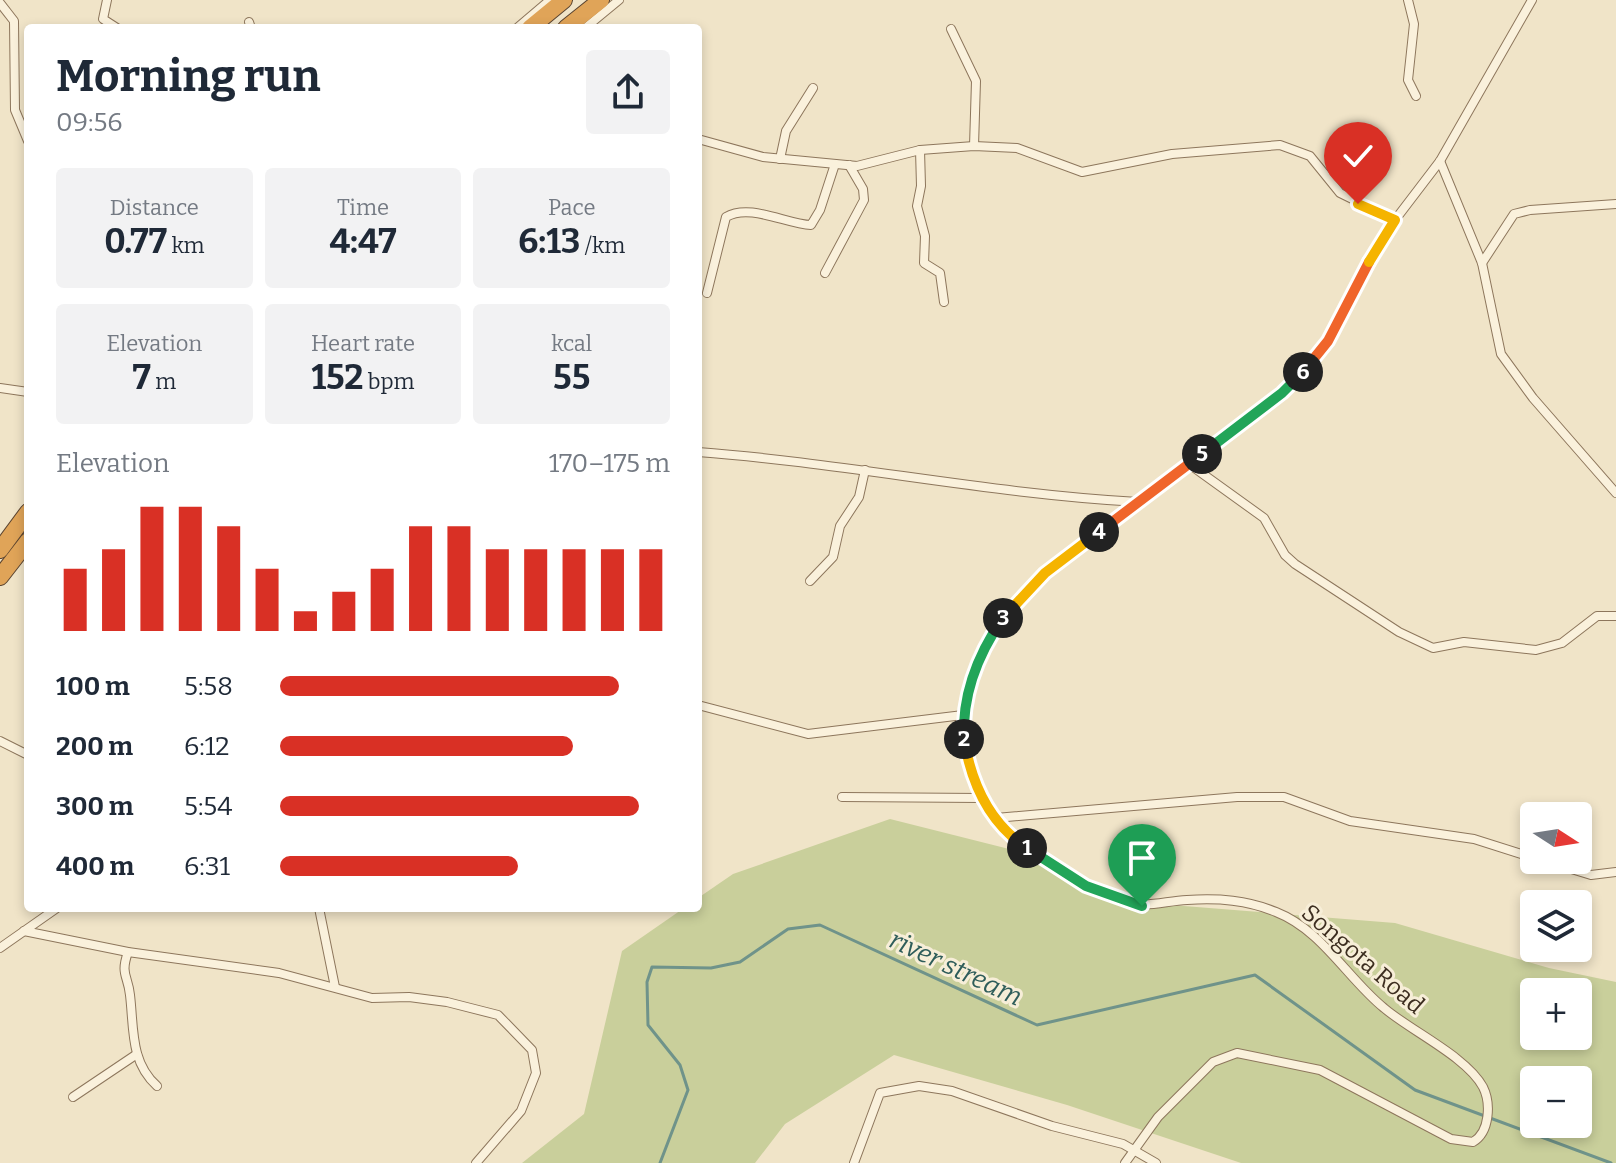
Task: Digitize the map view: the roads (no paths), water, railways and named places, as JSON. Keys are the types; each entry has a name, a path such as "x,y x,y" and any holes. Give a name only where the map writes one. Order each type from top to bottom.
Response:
{"highway":[{"path":"535,24 564,0"},
{"path":"571,24 601,0"},
{"path":"0,550 24,517"},
{"path":"0,577 24,547"}],"street":[{"path":"11,0 15,110 24,131"},
{"path":"107,0 103,19 111,24"},
{"path":"522,24 550,0"},
{"path":"590,24 619,0"},
{"path":"1408,0 1414,24 1408,80 1416,96"},
{"name":"Songota Road","path":"1134,1150 1158,1117 1213,1062 1237,1053 1320,1070 1451,1139 1473,1142 1479,1138 1487,1117 1486,1095 1478,1080 1382,1007 1336,957 1280,913 1249,902 1225,899 1142,906 1121,901 1086,886 1018,842 981,798 970,771 963,715 984,650 1013,603 1045,573 1282,393 1314,361 1395,220 1440,161 1532,0"},
{"path":"0,3 14,21"},
{"path":"951,29 976,81 974,146"},
{"path":"780,159 786,131 813,88"},
{"path":"702,140 780,159 849,165 920,150 974,146 1029,150 1082,172 1172,154 1280,145 1310,156 1340,193 1395,220"},
{"path":"920,150 921,191 917,206 925,236 924,263 940,273 944,302"},
{"path":"1440,161 1482,263 1501,354 1533,398 1616,493"},
{"path":"707,293 726,217 753,213 811,225 820,210 835,164"},
{"path":"825,273 864,200 863,189 849,165"},
{"path":"1482,263 1514,214 1616,204"},
{"path":"0,388 24,391"},
{"path":"702,452 865,470 960,485 1139,502"},
{"path":"1189,464 1264,518 1285,555 1295,564 1399,632 1429,647 1464,642 1536,650 1562,643 1597,616 1616,616"},
{"path":"810,581 833,557 840,526 859,497 865,470"},
{"path":"702,706 808,734 963,715"},
{"path":"0,741 24,753"},
{"path":"842,797 981,798"},
{"path":"996,818 1237,797 1284,797 1350,821 1474,839 1520,854"},
{"path":"1588,874 1616,872"},
{"path":"0,948 51,912"},
{"path":"320,912 335,987"},
{"path":"24,931 128,952 279,973 372,998 409,997 476,1007 498,1015 520,1035 536,1061 531,1091 514,1122 476,1163"},
{"path":"128,952 123,974 130,993 137,1054 145,1075 157,1086"},
{"path":"73,1097 137,1054"},
{"path":"854,1163 880,1093 919,1086 952,1091 1052,1126 1134,1150 1156,1163"},
{"path":"1125,1163 1134,1150"}],"waterway":[{"name":"river stream","path":"660,1163 688,1090 680,1065 648,1025 647,982 652,967 711,968 740,962 788,929 820,925 1037,1025 1255,975 1415,1090 1611,1163"}]}
